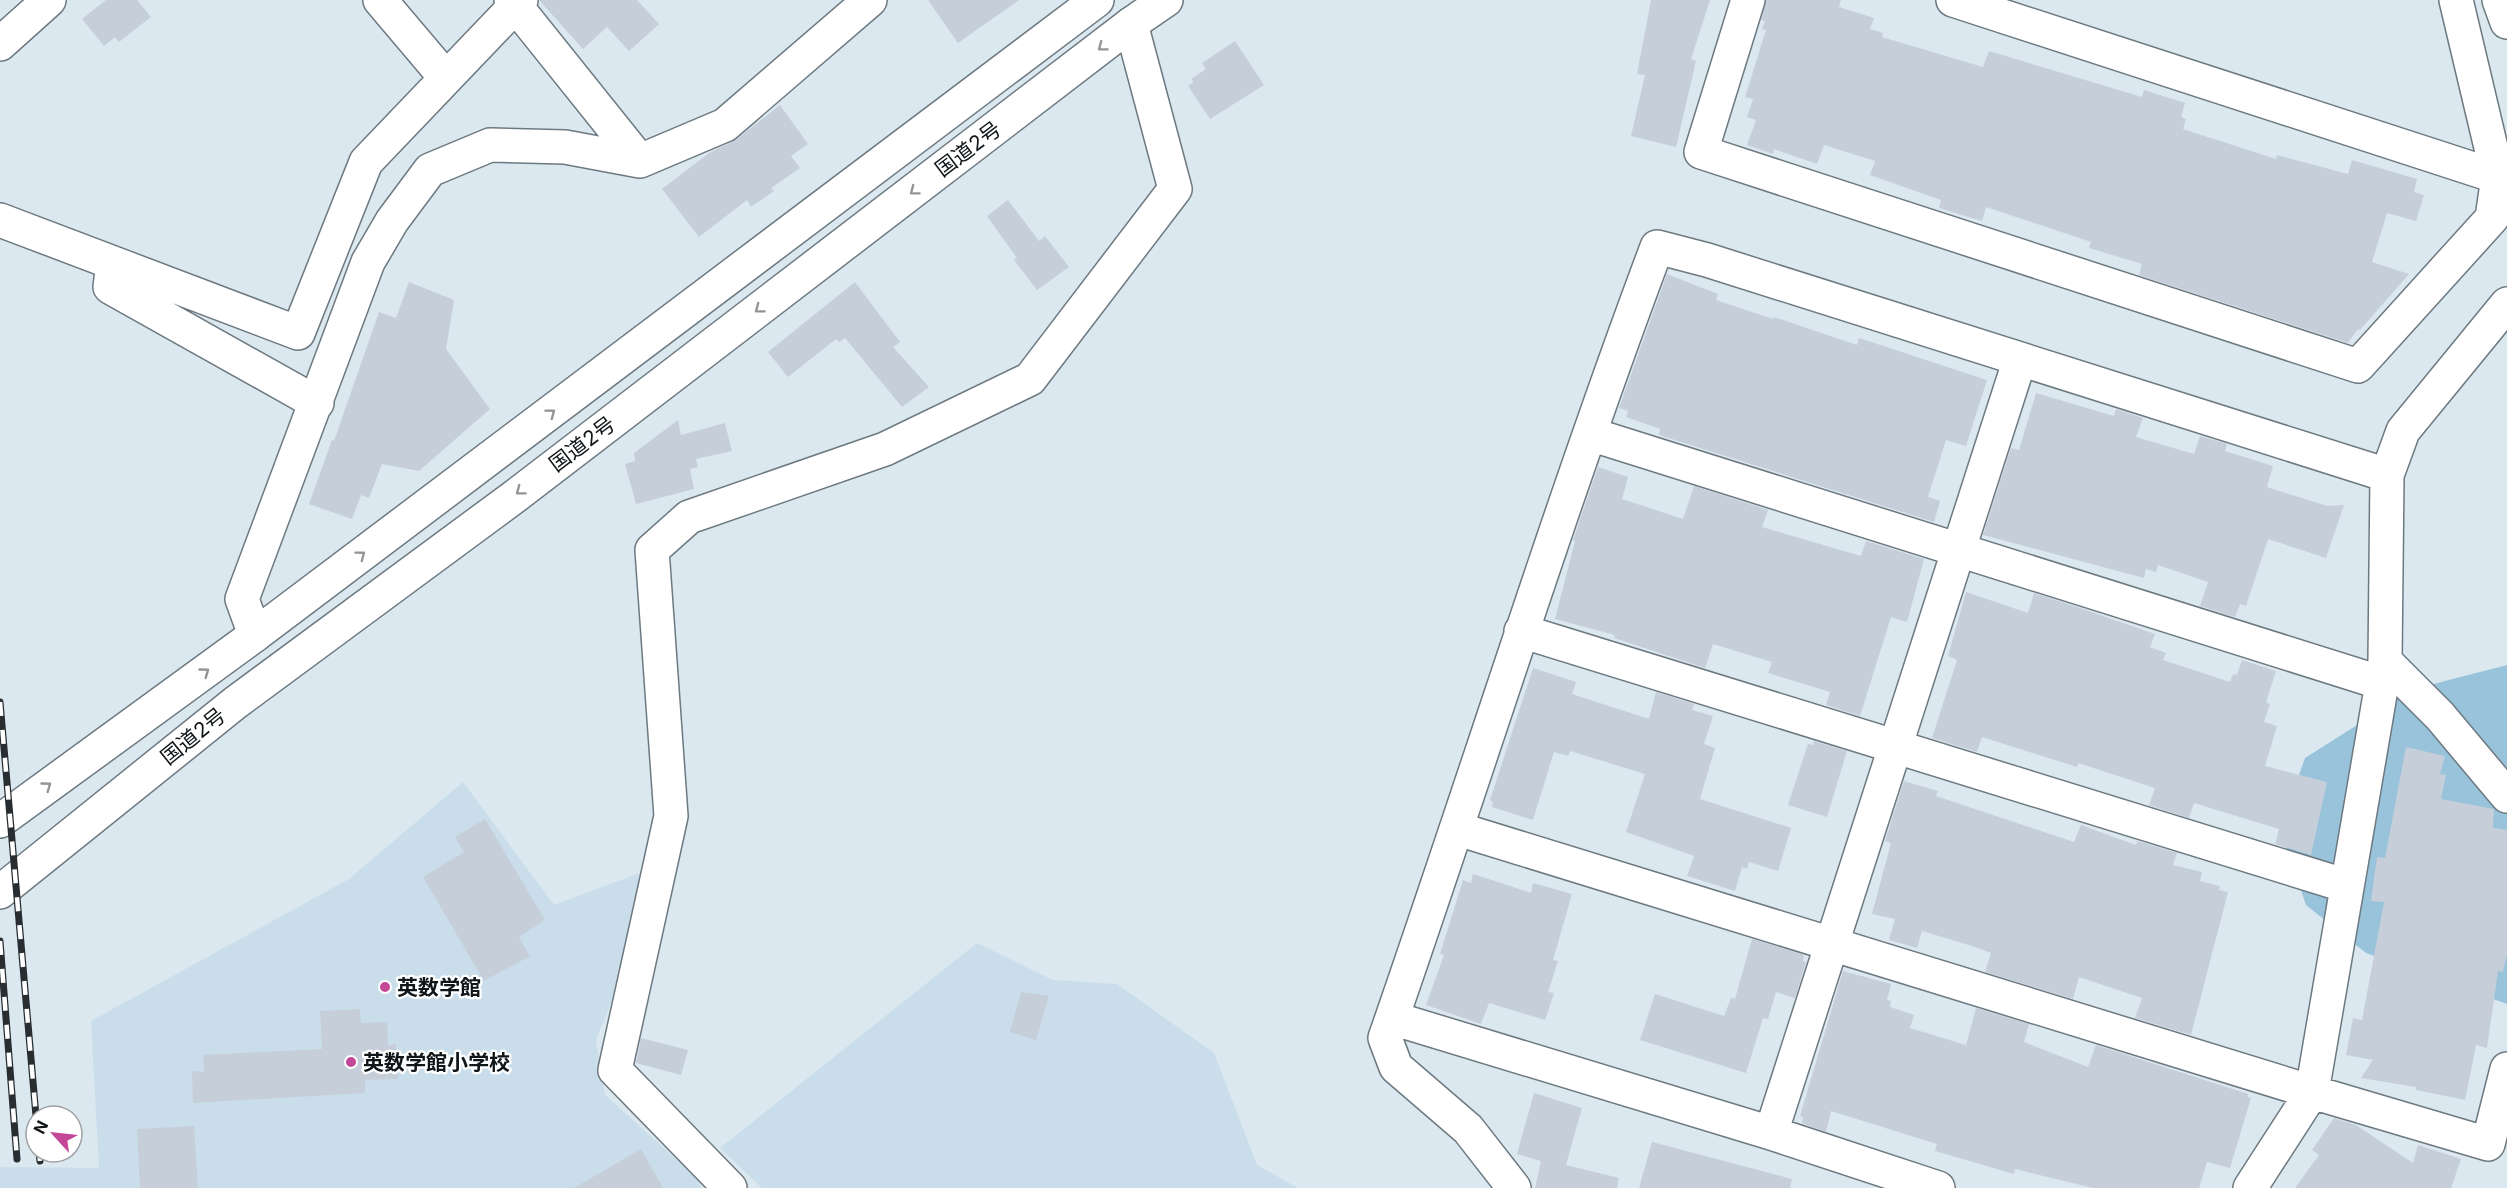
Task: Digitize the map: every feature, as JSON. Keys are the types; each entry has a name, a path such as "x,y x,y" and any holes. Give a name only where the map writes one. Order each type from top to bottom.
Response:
{"main road":[{"path":"0,44 49,0"},
{"path":"380,0 446,78"},
{"path":"255,635 242,598 368,262 392,221 430,170 490,145 565,147 640,161 725,125 870,0"},
{"name":"国道2号","path":"0,821 255,635 1097,0"},
{"name":"国道2号","path":"0,892 235,703 514,497 1131,24 1166,0"},
{"path":"1748,0 1701,152 2358,366 2492,218 2498,177 2456,0"},
{"path":"1953,0 2498,177"},
{"path":"2499,0 2507,22"},
{"path":"0,220 298,333 366,162 516,2 640,161"},
{"path":"730,1188 615,1070 671,816 652,550 689,517 885,449 1030,379 1175,189 1131,24"},
{"path":"1514,1188 1468,1129 1396,1067 1385,1038 1458,829 1521,631 1657,247 1718,264 2387,475"},
{"path":"113,263 110,287 317,403"},
{"path":"2250,1188 2312,1092 2384,672 2387,475 2403,431 2507,304"},
{"path":"1771,1133 2020,359"},
{"path":"1590,434 1960,550 2384,672 2440,716 2507,796"},
{"path":"1521,631 2347,886"},
{"path":"1458,829 2488,1144 2507,1069"},
{"path":"1392,1018 1771,1133 1938,1188"}],"shaded area":[{"path":"2507,665 2507,1004 2366,953 2306,905 2280,828 2305,758 2414,689"},
{"name":"英数学館","path":"463,782 554,905 645,871 631,953 596,1040 605,1095 697,1178 701,1188 0,1188 0,1167 99,1168 91,1021 349,879"},
{"path":"977,943 1053,980 1117,984 1214,1053 1257,1165 1298,1188 762,1188 720,1148"}],"building":[{"path":"106,0 137,0 151,17 119,42 115,37 104,46 82,19"},
{"path":"539,0 637,0 659,24 629,51 607,27 583,49"},
{"path":"928,0 1019,0 958,43"},
{"path":"1651,0 1710,0 1691,59 1696,61 1676,147 1631,136 1645,75 1637,74"},
{"path":"1766,0 1841,0 1839,7 1874,18 1870,29 1883,33 1882,37 1983,67 1989,51 2142,97 2144,90 2185,103 2181,117 2186,119 2183,129 2276,159 2277,155 2348,174 2352,160 2417,179 2414,192 2424,195 2416,221 2387,213 2372,262 2409,274 2348,343 2139,275 2142,264 2089,248 2091,242 1986,207 1982,221 1939,208 1941,200 1870,175 1875,161 1824,145 1817,164 1774,149 1773,154 1747,145 1756,120 1747,117 1753,99 1745,97 1766,30 1762,29 1765,21 1761,20"},
{"path":"1235,41 1264,85 1210,119 1188,86 1194,82 1191,79 1206,69 1202,63"},
{"path":"780,105 808,144 791,156 800,168 771,188 774,191 751,207 747,200 699,237 662,189 709,153 737,139"},
{"path":"1008,200 1039,241 1045,236 1069,267 1037,290 1014,260 1017,258 987,216"},
{"path":"1667,274 1718,294 1716,300 1773,319 1774,317 1857,345 1859,338 1987,380 1966,446 1946,440 1928,497 1940,501 1934,522 1659,435 1660,429 1626,417 1628,411 1619,408"},
{"path":"409,282 454,300 446,349 490,409 419,471 382,464 369,498 361,495 352,519 309,504 332,440 334,441 379,312 396,318"},
{"path":"855,282 900,342 893,347 929,387 902,407 845,338 839,342 836,339 788,377 768,352"},
{"path":"2036,393 2114,416 2116,409 2143,418 2136,437 2194,454 2200,436 2227,444 2225,451 2273,466 2267,487 2327,506 2344,505 2326,558 2268,539 2246,606 2240,604 2235,617 2200,606 2208,582 2158,565 2156,572 2146,569 2144,578 1983,535 2011,448 2019,450"},
{"path":"678,420 681,435 725,423 732,451 696,459 698,467 690,469 694,489 636,504 625,464 635,461 634,453"},
{"path":"1598,467 1628,477 1622,499 1683,519 1694,486 1768,510 1762,527 1861,556 1866,541 1924,559 1907,622 1891,617 1860,716 1826,705 1830,692 1768,673 1772,662 1713,644 1705,668 1614,638 1615,635 1555,619 1575,541 1573,540"},
{"path":"1966,592 2028,613 2034,593 2080,608 2155,634 2150,647 2166,653 2163,660 2230,682 2233,674 2237,675 2242,660 2276,671 2266,702 2270,704 2264,722 2277,726 2265,766 2327,782 2311,855 2275,844 2279,829 2194,803 2189,818 2149,805 2155,788 2078,763 2077,767 1982,737 1977,752 1932,738 1957,660 1948,656"},
{"path":"1533,668 1576,682 1572,694 1649,719 1656,692 1694,704 1692,710 1713,716 1704,744 1715,748 1700,799 1791,828 1778,871 1749,862 1747,869 1742,867 1735,891 1687,876 1694,856 1626,832 1645,774 1570,751 1568,756 1554,752 1533,820 1492,807 1493,802 1490,800"},
{"path":"1814,741 1847,751 1827,817 1788,805 1808,744 1813,745"},
{"path":"2406,747 2445,756 2440,774 2446,775 2441,799 2494,809 2493,828 2507,830 2507,953 2503,972 2498,971 2487,1048 2476,1045 2465,1100 2416,1090 2416,1087 2361,1078 2373,1060 2346,1055 2353,1018 2362,1020 2384,902 2371,901 2377,857 2385,858"},
{"path":"1904,781 1938,791 1936,796 2074,842 2081,825 2136,845 2137,841 2177,853 2173,865 2202,872 2200,881 2220,886 2219,890 2228,892 2191,1035 2135,1018 2142,998 2079,977 2073,999 1985,972 1991,953 1972,946 1922,931 1917,948 1889,940 1895,919 1872,914 1891,843 1885,841"},
{"path":"485,819 545,920 519,937 530,956 484,981 423,877 464,852 455,837"},
{"path":"1473,874 1531,893 1533,883 1572,894 1553,960 1558,961 1548,992 1554,993 1545,1020 1489,1003 1481,1024 1426,1005 1444,955 1440,954 1463,880 1471,883"},
{"path":"1752,939 1804,955 1803,961 1806,962 1795,998 1776,992 1768,1019 1763,1018 1746,1073 1640,1040 1655,994 1724,1016 1731,998 1735,999"},
{"path":"1843,971 1891,984 1887,1000 1891,1001 1890,1007 1914,1015 1910,1028 1966,1045 1976,1008 2029,1024 2024,1042 2088,1067 2096,1045 2248,1094 2251,1098 2230,1168 2207,1162 2199,1188 2093,1188 2015,1169 2014,1174 1935,1151 1937,1144 1831,1111 1826,1132 1802,1123 1803,1117 1800,1116"},
{"path":"1021,992 1049,996 1036,1040 1010,1032"},
{"path":"360,1009 361,1023 387,1022 388,1045 396,1044 398,1079 365,1080 365,1093 193,1103 192,1071 204,1072 203,1055 322,1049 320,1011"},
{"path":"641,1038 688,1050 681,1075 636,1063"},
{"path":"1534,1093 1582,1108 1566,1165 1619,1178 1617,1188 1535,1188 1541,1161 1517,1154"},
{"path":"2334,1118 2356,1125 2413,1163 2418,1145 2461,1159 2451,1188 2295,1188 2319,1155 2312,1150"},
{"path":"194,1126 198,1188 140,1188 137,1129"},
{"path":"1652,1142 1792,1179 1790,1188 1639,1188"},
{"path":"641,1149 663,1188 574,1188"}],"railway":[{"path":"0,702 35,1104"},
{"path":"0,941 17,1159"}],"place":[{"name":"英数学館","path":"385,987"},
{"name":"英数学館小学校","path":"351,1062"}]}
